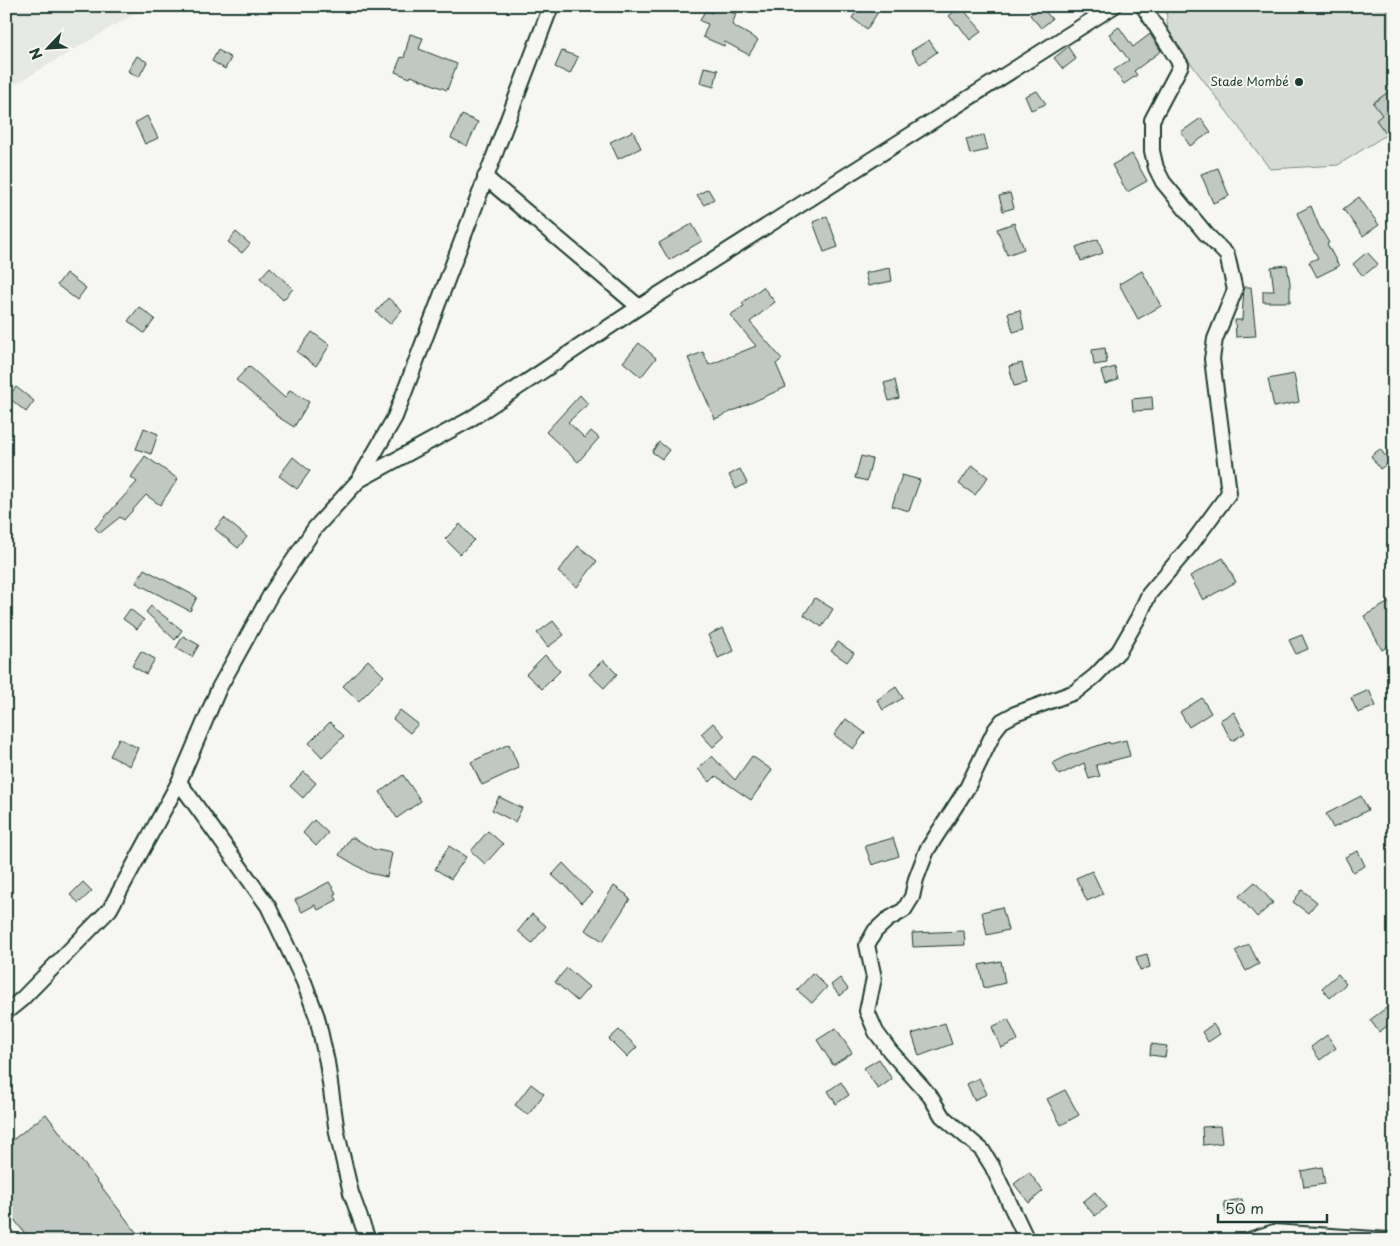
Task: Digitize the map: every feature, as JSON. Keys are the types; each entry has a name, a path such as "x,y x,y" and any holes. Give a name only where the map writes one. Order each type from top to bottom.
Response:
{"street":[{"path":"6,1012 22,999 110,909 179,782 219,688 272,592 315,528 358,480 395,417 551,6"},
{"path":"358,480 469,420 639,307 1114,6"},
{"path":"1028,1240 992,1166 982,1150 942,1116 930,1096 890,1051 876,1032 867,1011 874,978 867,945 874,931 904,910 912,897 916,879 927,850 967,788 995,730 1002,720 1075,692 1095,676 1119,652 1149,594 1190,546 1229,493 1212,359 1215,339 1235,290 1227,255 1206,234 1163,182 1156,168 1152,151 1152,120 1181,65 1143,6"},
{"path":"485,177 639,307"},
{"path":"179,782 268,906 304,982 317,1017 327,1062 337,1133 351,1193 368,1240"},
{"path":"1249,1240 1274,1232 1388,1240"}],"shaded area":[{"path":"6,6 147,6 6,90"},
{"name":"Stade Mombé","path":"1166,6 1394,6 1394,130 1338,165 1270,169 1168,33"}],"building":[{"path":"715,6 736,14 732,25 758,40 749,55 725,42 724,46 703,37 708,24 700,21 705,10 712,13"},
{"path":"860,6 882,6 867,29 852,18"},
{"path":"960,6 982,31 970,40 958,24 949,16"},
{"path":"1040,6 1052,19 1041,28 1030,15"},
{"path":"1119,27 1133,47 1150,34 1161,51 1134,71 1137,75 1124,84 1114,70 1129,60 1109,34"},
{"path":"410,34 423,38 419,49 457,64 447,90 395,72 401,57 404,58"},
{"path":"929,40 937,52 920,64 911,51"},
{"path":"1068,47 1076,59 1063,69 1054,58"},
{"path":"218,50 231,58 225,69 212,61"},
{"path":"562,51 578,57 570,74 555,67"},
{"path":"137,56 147,62 139,77 128,71"},
{"path":"704,67 718,70 714,87 700,83"},
{"path":"1394,88 1394,132 1387,135 1376,120 1382,115 1373,103"},
{"path":"1037,91 1046,104 1031,110 1025,96"},
{"path":"462,115 478,122 467,146 451,138"},
{"path":"147,116 158,138 145,144 135,123"},
{"path":"1201,118 1211,132 1190,146 1181,132"},
{"path":"633,131 641,148 618,159 610,142"},
{"path":"984,135 988,150 970,154 966,139"},
{"path":"1132,154 1147,181 1127,192 1112,165"},
{"path":"1218,168 1229,196 1213,203 1201,174"},
{"path":"708,189 714,199 704,205 697,195"},
{"path":"1010,193 1014,208 1003,211 999,196"},
{"path":"1359,197 1379,225 1363,236 1343,209"},
{"path":"1311,206 1319,226 1329,243 1327,244 1339,266 1317,277 1309,262 1318,258 1297,213"},
{"path":"827,216 838,247 824,252 813,222"},
{"path":"1014,223 1024,249 1007,255 997,229"},
{"path":"692,224 702,241 669,260 659,243"},
{"path":"236,232 250,244 242,253 228,242"},
{"path":"1098,239 1103,253 1081,261 1076,247"},
{"path":"1367,252 1378,264 1363,276 1353,264"},
{"path":"1287,265 1290,283 1290,302 1263,302 1263,291 1274,291 1271,267"},
{"path":"270,267 293,289 283,300 260,278"},
{"path":"890,268 892,281 868,286 865,273"},
{"path":"1142,271 1161,306 1138,319 1119,284"},
{"path":"66,273 86,288 77,300 57,285"},
{"path":"763,287 775,302 750,322 782,359 776,364 786,387 715,419 688,358 703,352 709,365 756,346 730,315 744,306 742,303"},
{"path":"1244,287 1251,287 1256,336 1236,337 1235,320 1242,320"},
{"path":"388,298 402,310 390,324 376,312"},
{"path":"139,307 155,319 144,333 128,321"},
{"path":"1020,310 1024,329 1013,332 1008,313"},
{"path":"312,332 330,345 316,366 297,352"},
{"path":"639,343 656,358 641,377 623,362"},
{"path":"1105,348 1107,363 1094,365 1092,350"},
{"path":"1022,363 1027,383 1014,386 1009,366"},
{"path":"249,366 285,398 290,390 309,402 294,427 275,415 236,380"},
{"path":"1115,367 1118,380 1105,384 1101,371"},
{"path":"1294,374 1299,402 1274,407 1268,379"},
{"path":"895,380 899,398 889,401 884,383"},
{"path":"16,387 34,401 26,412 8,397"},
{"path":"580,395 588,404 568,422 585,438 591,431 599,438 578,462 546,432"},
{"path":"1152,397 1153,410 1133,411 1132,399"},
{"path":"144,428 158,434 151,454 136,449"},
{"path":"659,442 669,450 662,459 652,452"},
{"path":"1380,449 1390,462 1380,469 1371,456"},
{"path":"145,456 178,479 160,505 146,495 124,520 120,517 100,533 95,528 137,482 131,477"},
{"path":"861,456 872,459 867,481 855,478"},
{"path":"293,457 310,471 297,489 279,476"},
{"path":"972,465 988,477 975,495 959,484"},
{"path":"740,469 747,483 736,489 729,475"},
{"path":"902,475 920,480 909,511 892,506"},
{"path":"224,518 247,537 238,548 215,529"},
{"path":"460,524 474,540 460,554 445,539"},
{"path":"578,546 597,561 577,587 558,572"},
{"path":"1223,558 1236,582 1203,600 1190,576"},
{"path":"144,569 197,597 190,611 136,583"},
{"path":"815,598 833,609 822,627 804,615"},
{"path":"1389,602 1394,612 1394,643 1382,650 1364,616"},
{"path":"151,606 182,630 175,640 146,612"},
{"path":"130,609 144,620 137,629 123,619"},
{"path":"553,621 564,635 548,647 537,633"},
{"path":"723,628 734,651 718,658 708,635"},
{"path":"1302,635 1308,649 1296,654 1289,640"},
{"path":"183,636 199,645 192,657 176,648"},
{"path":"838,642 854,653 847,662 831,651"},
{"path":"141,651 155,659 146,674 132,666"},
{"path":"545,655 560,671 542,689 526,674"},
{"path":"368,660 384,676 359,701 343,686"},
{"path":"603,660 617,674 604,688 589,674"},
{"path":"896,687 903,698 883,710 877,700"},
{"path":"1369,690 1376,706 1358,713 1351,698"},
{"path":"1202,698 1211,713 1189,727 1180,712"},
{"path":"400,710 418,724 410,733 393,719"},
{"path":"1234,712 1245,733 1232,741 1220,720"},
{"path":"846,719 865,733 853,749 834,735"},
{"path":"330,722 344,736 322,757 309,743"},
{"path":"713,723 725,736 713,747 701,734"},
{"path":"119,738 138,748 130,766 110,756"},
{"path":"1126,740 1130,756 1096,765 1100,776 1089,779 1084,763 1059,775 1053,763 1067,756 1109,742 1110,744"},
{"path":"509,744 519,768 482,785 471,762"},
{"path":"712,756 735,780 752,756 772,770 751,800 716,776 710,782 698,769"},
{"path":"304,772 316,783 303,798 290,786"},
{"path":"403,775 421,801 397,818 380,792"},
{"path":"1361,796 1368,810 1333,828 1326,814"},
{"path":"499,797 522,808 515,822 492,810"},
{"path":"314,820 328,833 316,846 303,833"},
{"path":"488,831 503,844 485,864 471,851"},
{"path":"350,838 354,838 373,849 392,853 387,877 369,873 339,855"},
{"path":"893,838 899,856 872,865 865,846"},
{"path":"449,846 466,857 451,879 435,869"},
{"path":"1358,851 1365,866 1353,872 1345,857"},
{"path":"563,863 592,893 581,903 564,884 552,875"},
{"path":"1092,871 1103,894 1087,901 1076,878"},
{"path":"83,882 92,891 79,903 70,895"},
{"path":"329,882 336,893 334,894 337,900 318,910 315,905 302,912 295,900"},
{"path":"1255,882 1273,903 1257,917 1239,896"},
{"path":"614,886 630,899 603,941 585,930"},
{"path":"1302,890 1317,902 1308,913 1293,902"},
{"path":"1002,907 1008,930 987,935 982,912"},
{"path":"532,914 546,926 532,943 518,931"},
{"path":"964,931 965,945 913,947 912,933"},
{"path":"1249,944 1259,964 1246,971 1235,951"},
{"path":"1147,954 1150,967 1140,970 1136,957"},
{"path":"1001,961 1005,983 984,988 979,965"},
{"path":"567,968 589,987 577,1001 555,982"},
{"path":"813,973 827,987 812,1003 797,990"},
{"path":"1338,974 1346,984 1330,998 1322,988"},
{"path":"840,978 848,989 840,996 831,985"},
{"path":"1386,1008 1394,1018 1394,1021 1379,1032 1370,1020"},
{"path":"1008,1019 1018,1040 1001,1048 992,1027"},
{"path":"945,1023 952,1044 919,1056 912,1034"},
{"path":"1213,1024 1220,1034 1208,1042 1202,1032"},
{"path":"836,1028 852,1053 833,1065 817,1040"},
{"path":"619,1030 637,1047 627,1057 609,1039"},
{"path":"1327,1035 1336,1048 1320,1060 1311,1047"},
{"path":"1151,1044 1167,1046 1165,1057 1150,1055"},
{"path":"879,1059 892,1079 878,1089 864,1068"},
{"path":"979,1078 987,1094 974,1100 967,1084"},
{"path":"841,1082 849,1095 836,1104 828,1091"},
{"path":"531,1084 544,1094 528,1115 515,1105"},
{"path":"1065,1090 1079,1115 1061,1125 1047,1099"},
{"path":"46,1114 142,1240 30,1240 6,1209 6,1145"},
{"path":"1220,1126 1222,1143 1203,1145 1202,1127"},
{"path":"1322,1167 1325,1184 1304,1187 1301,1171"},
{"path":"1029,1172 1043,1191 1029,1203 1014,1184"},
{"path":"1095,1192 1107,1207 1095,1216 1083,1202"},
{"path":"1242,1199 1244,1210 1226,1213 1224,1202"}],"place":[{"name":"Stade Mombé","path":"1299,82"}]}
